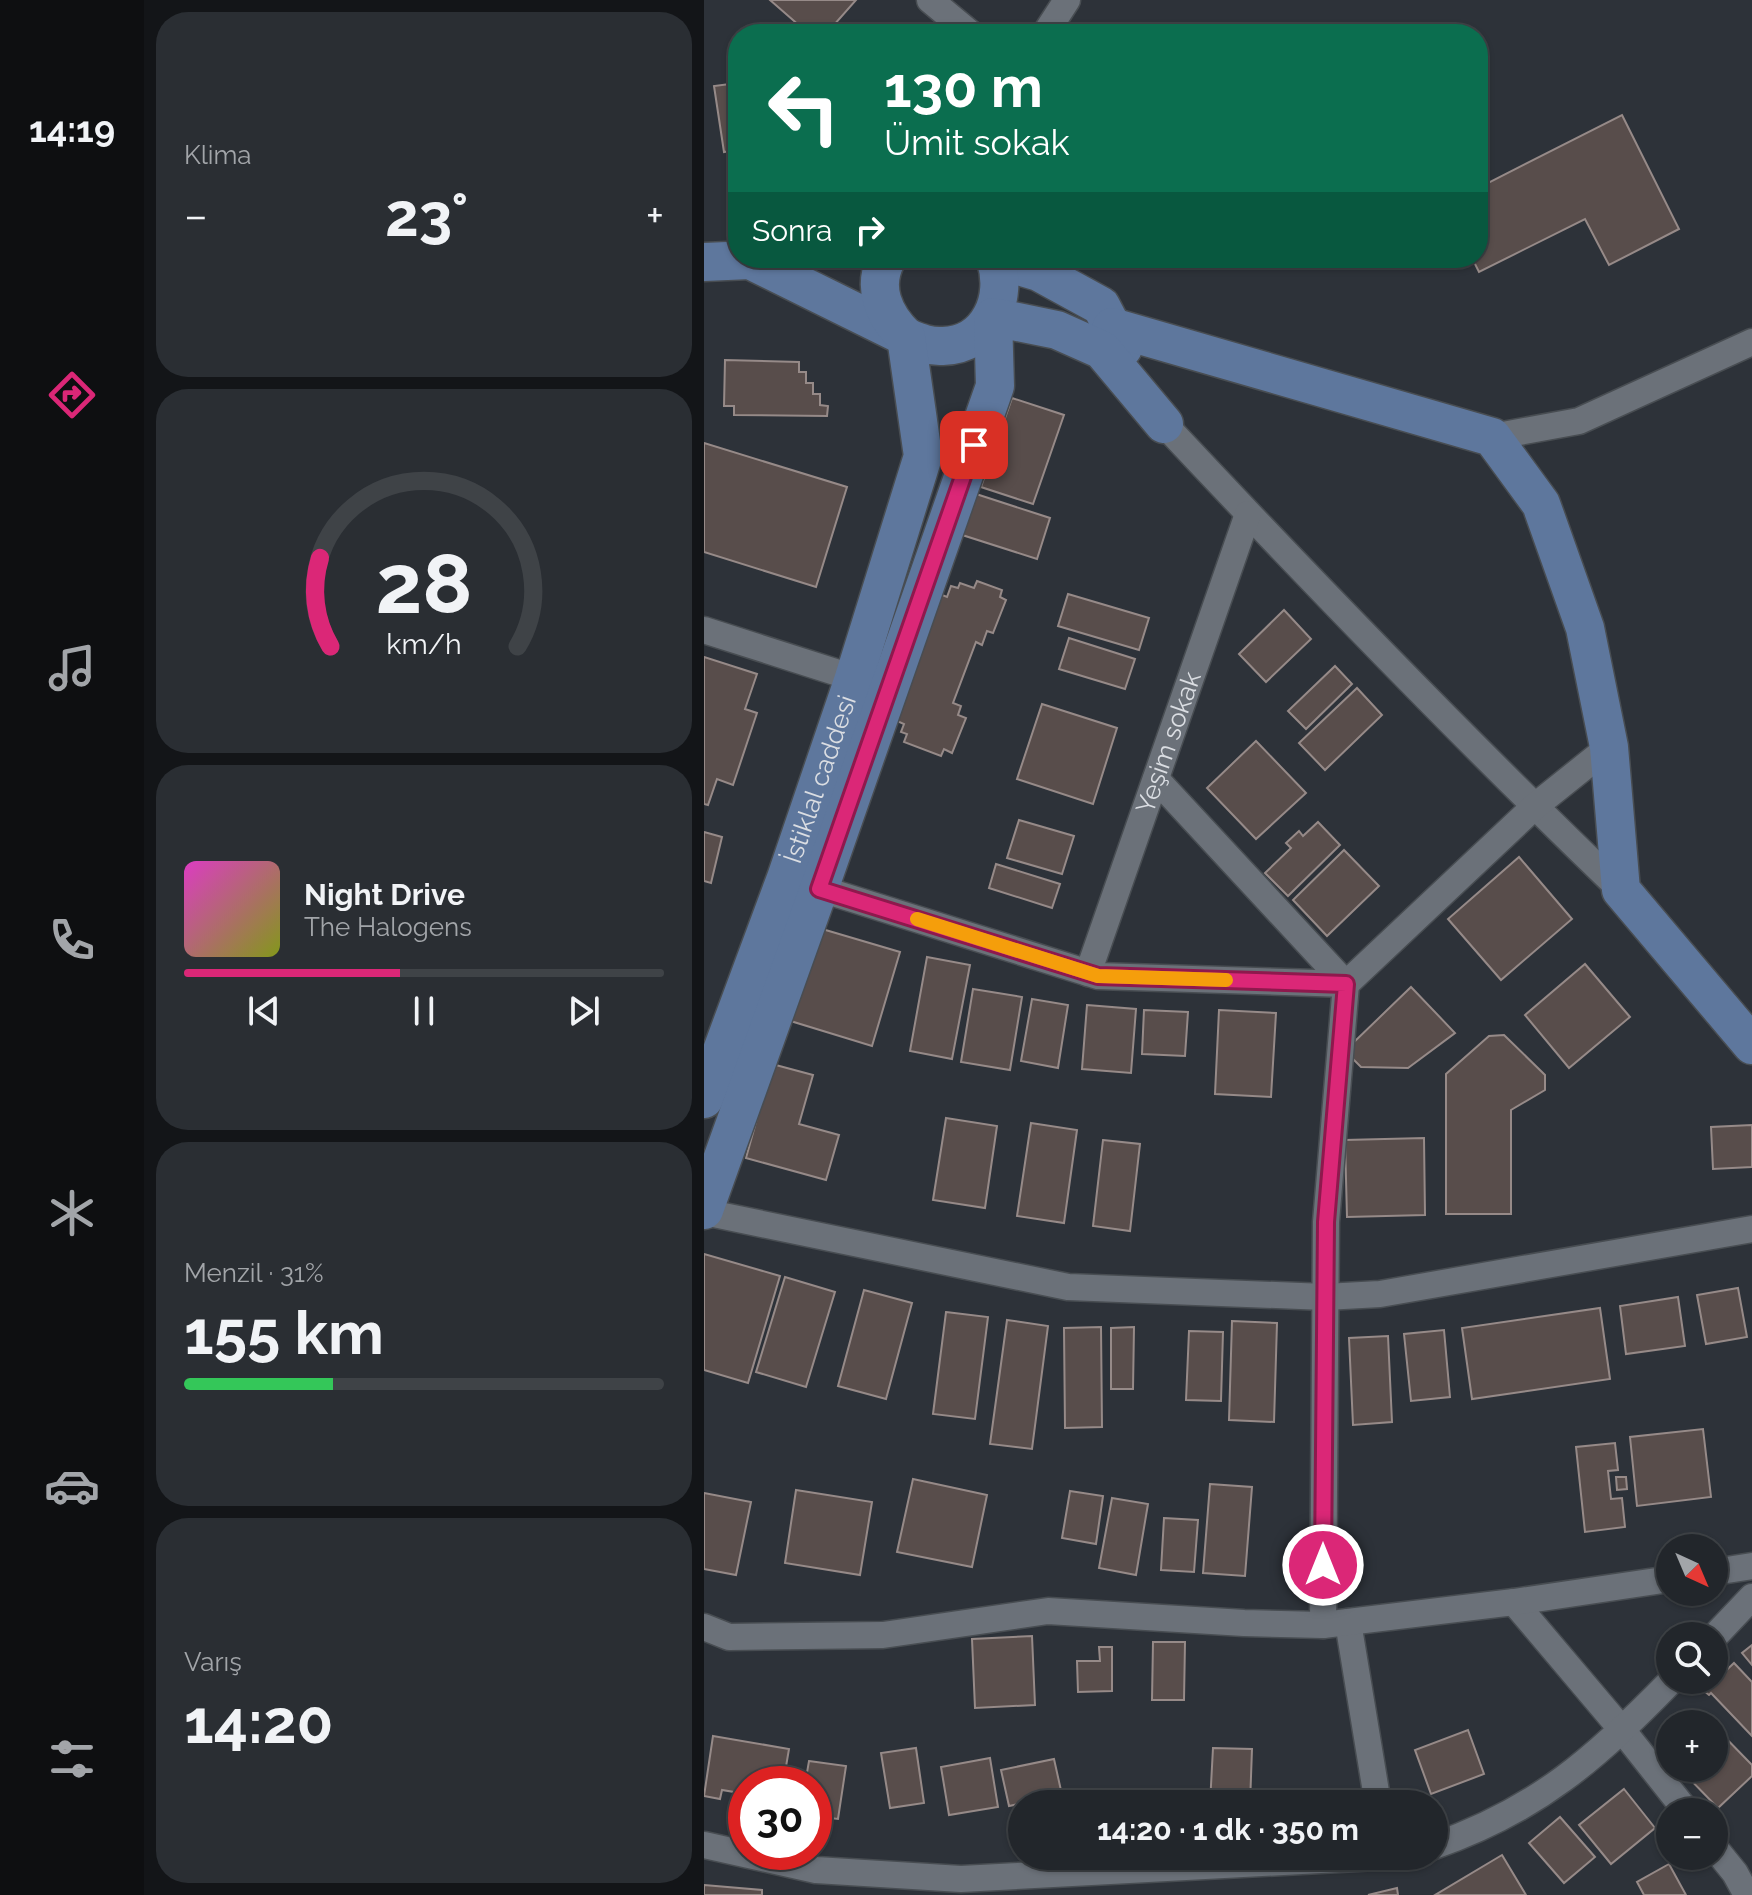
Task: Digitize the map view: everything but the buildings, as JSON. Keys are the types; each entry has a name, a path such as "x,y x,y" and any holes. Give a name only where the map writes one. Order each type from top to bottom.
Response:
{"street":[{"path":"930,0 959,24"},
{"path":"1051,24 1067,0"},
{"path":"704,245 728,239"},
{"path":"704,262 728,261"},
{"path":"766,268 924,345 944,347 963,342 980,332 993,317 1000,298 1001,278 998,268"},
{"path":"884,268 879,286 883,306 892,323 906,337"},
{"path":"1025,268 1039,272 1101,306 1107,338 1164,424 1534,807 1621,890 1752,1045"},
{"path":"993,317 1107,338 1492,437 1579,421 1752,342"},
{"path":"993,317 995,386 803,884 704,1211 1068,1287 1325,1297 1380,1294 1752,1229"},
{"name":"İstiklal caddesi","path":"704,1099 803,884 854,678 923,456 906,337"},
{"path":"1492,437 1541,504 1585,628 1609,747 1621,890"},
{"name":"Yeşim sokak","path":"1088,973 1248,514"},
{"path":"704,630 854,678"},
{"path":"1375,1790 1335,1623 1325,1297 1326,1222 1346,984 1534,807 1609,747"},
{"path":"1156,779 1346,984"},
{"path":"803,884 1098,976 1346,984"},
{"path":"1728,1570 1752,1566"},
{"path":"704,1627 729,1637 883,1635 1048,1611 1244,1623 1335,1623 1656,1581"},
{"path":"1728,1622 1752,1597"},
{"path":"1514,1602 1676,1798"},
{"path":"1448,1841 1488,1825 1535,1800 1584,1766 1659,1694"},
{"path":"704,1845 816,1870 961,1879 1136,1870"},
{"path":"1728,1864 1747,1895"},
{"path":"888,1873 938,1895"}],"slow traffic":[{"path":"917,919 1098,976 1226,980"}],"route":[{"path":"974,445 819,889 1098,976 1346,984 1326,1222 1323,1565"}]}
